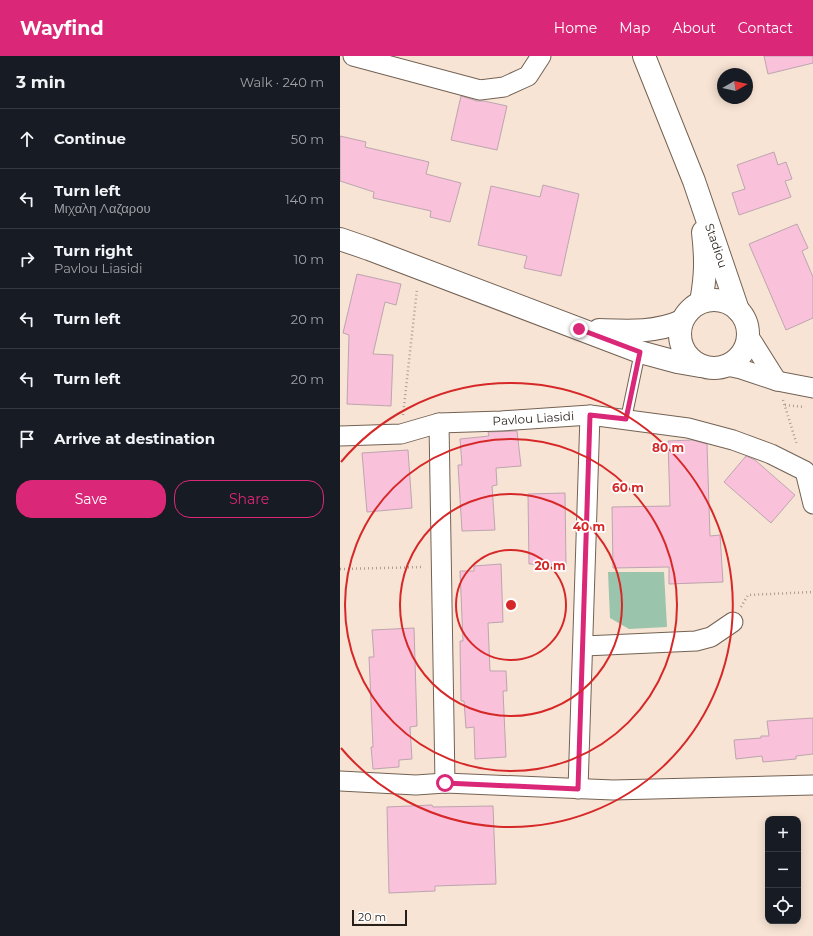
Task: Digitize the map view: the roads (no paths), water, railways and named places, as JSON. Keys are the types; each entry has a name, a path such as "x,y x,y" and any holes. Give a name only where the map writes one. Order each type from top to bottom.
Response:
{"street":[{"path":"353,56 480,90 504,87 528,76 541,56"},
{"name":"Stadiou","path":"644,56 694,181 738,310"},
{"name":"Stadiou","path":"694,181 706,257 705,280 701,302"},
{"path":"340,239 640,352 677,362 713,369 727,366 738,359 746,348 748,335 745,321 738,310 727,302 714,300 701,302 689,310 682,321 679,334 682,347 689,359 700,366"},
{"path":"579,329 628,331 652,330 669,327 682,321"},
{"path":"748,335 778,381"},
{"path":"727,366 778,381 813,388"},
{"path":"578,789 584,646 590,415"},
{"name":"Pavlou Liasidi","path":"340,436 401,434 438,423 501,421 590,415 626,419 688,428 733,440 771,454 804,471 813,504"},
{"path":"438,423 445,783"},
{"path":"584,646 696,641 711,636 733,622"},
{"path":"340,781 416,785 445,783 613,790 813,786"}],"lane":[{"path":"626,419 640,352"}]}
